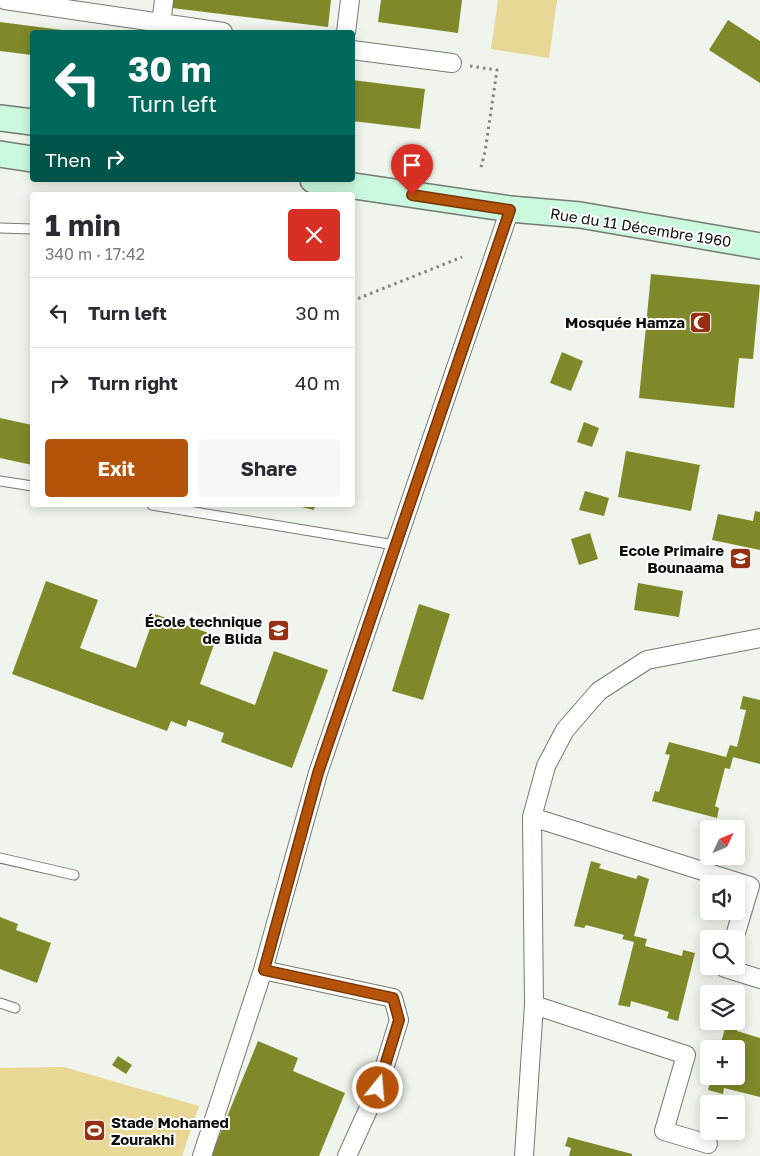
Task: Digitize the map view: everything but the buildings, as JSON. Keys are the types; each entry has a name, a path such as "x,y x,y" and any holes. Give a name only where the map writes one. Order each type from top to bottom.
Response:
{"main road":[{"path":"0,118 30,122"},
{"path":"0,134 30,138"},
{"path":"0,154 30,159"},
{"name":"Rue du 11 Décembre 1960","path":"326,182 510,210 580,215 760,246"}],"street":[{"path":"5,0 161,28 192,30"},
{"path":"161,28 164,0"},
{"path":"346,30 350,0"},
{"path":"355,50 452,63"},
{"path":"202,1156 264,970 318,773 510,210"},
{"path":"524,1156 534,1004 532,816 546,766 565,730 599,692 647,660 760,638"},
{"path":"532,816 750,886 737,930"},
{"path":"264,970 393,998 399,1020 378,1088 347,1156"},
{"path":"745,974 760,979"},
{"path":"534,1004 686,1055 664,1131 708,1144"}],"lane":[{"path":"0,228 30,229"},
{"path":"0,481 30,486"},
{"path":"164,507 396,545"},
{"path":"0,858 74,875"},
{"path":"0,1003 15,1008"}],"path":[{"path":"452,63 497,70 481,168"},
{"path":"355,300 462,257"}],"shaded area":[{"path":"498,0 557,0 549,58 491,49"},
{"name":"Stade Mohamed Zourakhi","path":"64,1067 199,1106 182,1156 0,1156 0,1068"}],"place":[{"name":"Mosquée Hamza","path":"701,322"},
{"name":"Ecole Primaire Bounaama","path":"740,559"},
{"name":"École technique de Blida","path":"278,630"},
{"name":"Stade Mohamed Zourakhi","path":"95,1131"}],"route":[{"path":"378,1088 399,1020 393,998 264,970 318,773 510,210 412,195"}]}
